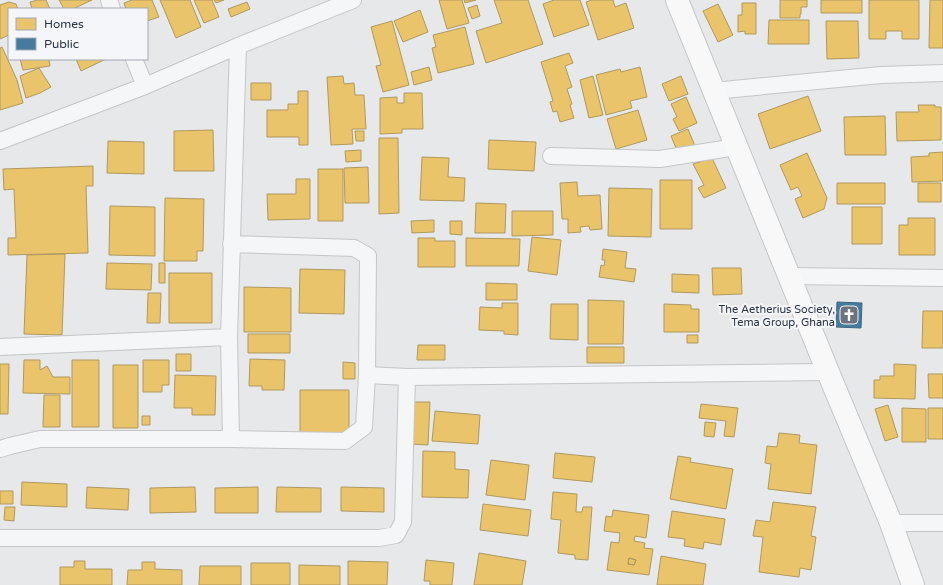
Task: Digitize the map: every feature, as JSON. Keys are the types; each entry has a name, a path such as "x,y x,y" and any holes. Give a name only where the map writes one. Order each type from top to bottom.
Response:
{"street":[{"path":"677,0 891,523 913,585"},
{"path":"0,141 145,86 347,1"},
{"path":"231,439 229,337 238,46"},
{"path":"134,60 145,86"},
{"path":"713,91 881,75 943,73"},
{"path":"551,156 660,159 736,147"},
{"path":"0,449 40,439 231,439 345,441 364,427 367,376 368,256 354,248 232,244"},
{"path":"789,276 943,278"},
{"path":"0,347 229,337"},
{"path":"367,376 407,377 828,372"},
{"path":"0,538 380,538 396,534 403,522 407,377"},
{"path":"891,523 943,523"}],"building: Homes":[{"path":"46,0 50,8 32,8 30,2"},
{"path":"59,0 92,0 75,8 63,8"},
{"path":"132,0 152,0 159,17 148,21 148,8 126,8 124,3"},
{"path":"160,0 190,0 201,27 176,38"},
{"path":"194,0 212,0 219,17 204,23"},
{"path":"214,0 224,0 216,3"},
{"path":"439,0 462,0 469,23 447,29"},
{"path":"464,0 476,0 465,3"},
{"path":"494,0 528,0 543,44 486,63 476,31 502,23"},
{"path":"554,0 580,0 589,25 554,37 543,4"},
{"path":"592,0 613,0 615,7 626,3 634,28 598,40 586,2"},
{"path":"780,0 807,0 807,7 801,7 800,18 780,18"},
{"path":"821,0 862,0 862,13 821,13"},
{"path":"869,0 919,0 919,39 902,39 902,31 886,31 886,39 869,39"},
{"path":"930,0 943,0 943,48 929,48"},
{"path":"9,2 16,4 18,8 8,8 8,35 0,39 0,5"},
{"path":"247,2 250,9 231,17 228,9"},
{"path":"742,3 756,3 756,34 745,34 745,31 738,32 738,15 742,15"},
{"path":"718,4 733,35 718,42 703,11"},
{"path":"477,5 480,16 472,19 468,8"},
{"path":"420,10 428,32 403,42 394,21"},
{"path":"769,20 809,20 809,44 768,44"},
{"path":"392,21 409,85 383,92 376,66 381,65 371,27"},
{"path":"826,21 858,21 859,58 827,59"},
{"path":"465,27 474,64 438,73 432,48 436,47 433,35"},
{"path":"2,47 17,80 23,103 0,110 0,48"},
{"path":"569,53 573,63 565,66 572,87 567,89 572,104 570,105 574,118 560,122 557,111 553,112 550,102 553,101 541,62"},
{"path":"20,60 49,60 50,66 23,70"},
{"path":"76,60 104,60 81,71"},
{"path":"429,67 432,80 414,85 411,72"},
{"path":"640,67 647,97 630,101 632,108 606,115 596,75 620,69 621,72"},
{"path":"39,68 51,87 26,98 20,76"},
{"path":"343,76 344,84 354,83 355,95 364,95 366,129 352,129 353,144 331,145 327,77"},
{"path":"593,76 603,115 589,118 580,80"},
{"path":"681,76 688,94 669,101 662,84"},
{"path":"251,83 271,83 271,100 251,100"},
{"path":"298,91 308,91 308,145 299,145 299,137 267,137 267,110 288,110 288,104 298,104"},
{"path":"404,93 422,93 423,129 402,129 402,133 380,134 380,98 397,97 397,103 404,103"},
{"path":"808,96 821,131 770,149 758,114"},
{"path":"686,97 697,123 679,131 673,119 677,117 671,104"},
{"path":"918,105 935,105 935,107 941,107 941,140 897,141 896,112 919,112"},
{"path":"638,110 647,140 616,149 607,119"},
{"path":"885,116 886,155 845,155 844,117"},
{"path":"688,129 695,146 678,153 671,136"},
{"path":"213,130 214,171 174,171 174,131"},
{"path":"355,131 364,131 364,141 356,141"},
{"path":"379,138 398,138 399,213 379,214"},
{"path":"489,140 536,142 534,171 488,169"},
{"path":"108,141 144,142 144,174 107,173"},
{"path":"361,150 361,161 346,162 345,151"},
{"path":"943,152 943,181 912,182 911,157 929,156 929,153"},
{"path":"807,153 827,198 824,209 803,218 795,199 802,196 798,187 791,190 780,165"},
{"path":"422,157 449,158 448,177 465,178 464,201 420,200"},
{"path":"712,158 726,188 704,198 698,188 704,185 693,164"},
{"path":"93,166 93,186 86,186 88,253 8,255 8,238 16,238 14,189 4,190 3,169"},
{"path":"368,167 369,203 345,203 344,168"},
{"path":"318,169 343,169 343,221 318,221"},
{"path":"296,179 310,179 310,219 268,220 267,194 296,194"},
{"path":"660,180 692,180 692,229 660,229"},
{"path":"577,182 578,196 600,195 602,229 590,230 589,226 580,227 581,232 568,233 568,219 562,219 560,183"},
{"path":"837,183 885,183 885,204 837,204"},
{"path":"918,183 941,183 941,202 918,202"},
{"path":"609,188 652,189 651,237 608,236"},
{"path":"165,198 204,199 203,251 197,251 197,261 164,261"},
{"path":"476,203 506,204 505,233 475,233"},
{"path":"110,206 155,207 155,256 109,255"},
{"path":"852,207 882,207 882,244 852,244"},
{"path":"512,211 553,211 553,235 512,236"},
{"path":"908,218 935,218 935,255 899,255 899,225 908,225"},
{"path":"434,220 434,232 412,233 411,221"},
{"path":"450,221 462,221 462,235 450,234"},
{"path":"532,237 561,240 557,275 528,271"},
{"path":"418,238 435,238 435,241 455,241 455,267 418,267"},
{"path":"466,238 520,239 519,266 466,266"},
{"path":"603,249 627,252 625,268 636,269 634,282 599,277 601,265 604,266 605,260 602,260"},
{"path":"65,254 62,335 24,334 27,255"},
{"path":"107,263 152,264 151,290 106,289"},
{"path":"159,263 165,263 165,283 159,283"},
{"path":"712,268 741,268 742,294 713,295"},
{"path":"300,269 345,270 344,314 299,313"},
{"path":"169,273 212,273 212,323 169,323"},
{"path":"672,274 699,275 699,293 672,292"},
{"path":"486,283 517,284 517,300 486,300"},
{"path":"244,287 291,288 291,332 244,332"},
{"path":"148,293 161,293 160,323 147,323"},
{"path":"588,300 624,301 623,344 588,344"},
{"path":"502,303 518,303 518,335 504,334 504,331 479,330 480,307 502,308"},
{"path":"551,304 578,304 578,340 550,339"},
{"path":"664,304 691,305 691,309 699,309 699,332 664,332"},
{"path":"923,311 943,311 943,348 922,348"},
{"path":"248,334 290,334 290,353 248,353"},
{"path":"687,335 698,335 698,343 687,343"},
{"path":"418,345 445,345 445,360 417,360"},
{"path":"587,347 624,347 624,363 587,363"},
{"path":"176,354 191,354 191,371 176,371"},
{"path":"250,359 285,360 284,390 262,390 262,386 249,386"},
{"path":"24,360 40,360 40,370 47,366 53,377 70,377 70,394 23,393"},
{"path":"72,360 99,360 99,427 72,427"},
{"path":"143,360 169,360 169,385 162,385 162,392 143,392"},
{"path":"343,362 355,363 355,379 343,379"},
{"path":"0,364 9,364 8,414 0,414"},
{"path":"894,364 916,365 915,399 874,398 874,380 880,380 880,376 894,376"},
{"path":"113,365 138,365 138,428 113,428"},
{"path":"928,374 943,374 943,398 929,398"},
{"path":"175,375 216,376 215,415 192,415 192,408 174,408"},
{"path":"300,390 349,390 349,433 300,433"},
{"path":"44,395 60,395 60,427 43,427"},
{"path":"412,402 430,402 428,445 411,444"},
{"path":"701,404 738,408 734,437 724,436 726,421 699,418"},
{"path":"888,405 898,437 885,441 875,409"},
{"path":"902,408 926,409 926,442 902,442"},
{"path":"928,408 943,408 943,439 928,439"},
{"path":"435,411 480,415 478,444 432,441"},
{"path":"142,416 150,416 150,425 142,425"},
{"path":"705,422 716,423 714,437 704,436"},
{"path":"779,433 800,435 799,443 817,445 811,494 768,489 771,464 765,463 767,446 777,447"},
{"path":"423,451 455,452 455,469 469,470 468,498 422,497"},
{"path":"555,453 595,457 592,482 553,478"},
{"path":"678,456 691,458 690,462 733,469 726,509 670,499"},
{"path":"491,460 529,465 525,500 486,495"},
{"path":"22,482 67,484 67,507 21,505"},
{"path":"87,487 129,489 128,510 86,508"},
{"path":"195,487 196,512 150,513 150,488"},
{"path":"258,487 258,513 215,513 215,488"},
{"path":"277,487 321,488 321,512 276,512"},
{"path":"341,487 384,488 384,512 341,511"},
{"path":"0,491 13,491 13,504 0,504"},
{"path":"553,492 577,494 576,512 582,512 583,507 592,507 588,560 575,559 575,555 558,553 561,520 551,519"},
{"path":"773,502 816,507 811,536 816,537 811,570 800,568 799,577 759,572 763,537 753,536 756,520 770,522"},
{"path":"483,504 531,510 528,536 480,530"},
{"path":"5,507 15,507 14,521 4,520"},
{"path":"613,510 649,515 646,538 635,536 634,541 645,543 644,548 653,549 649,575 607,570 611,542 619,543 620,533 604,531 606,516 612,517","holes":["629,558 636,560 634,565 628,564"]},
{"path":"672,511 725,519 721,545 704,542 703,549 684,546 685,539 668,537"},
{"path":"479,553 526,561 522,585 474,585"},
{"path":"661,556 706,564 703,585 657,585"},
{"path":"629,558 636,560 634,565 628,564"},
{"path":"426,560 454,563 452,585 430,585 430,581 424,581"},
{"path":"74,561 85,561 85,569 112,569 112,585 60,585 60,567 74,567"},
{"path":"348,561 388,562 387,585 348,585"},
{"path":"142,562 155,562 155,569 182,570 182,585 127,585 128,570 142,570"},
{"path":"251,563 290,563 290,585 251,585"},
{"path":"299,565 340,566 340,585 299,585"},
{"path":"200,566 241,566 241,585 199,585"}],"building: Public":[{"name":"The Aetherius Society, Tema Group, Ghana","path":"837,302 862,303 861,328 836,327"}],"place":[{"name":"The Aetherius Society, Tema Group, Ghana","path":"849,315"}]}
